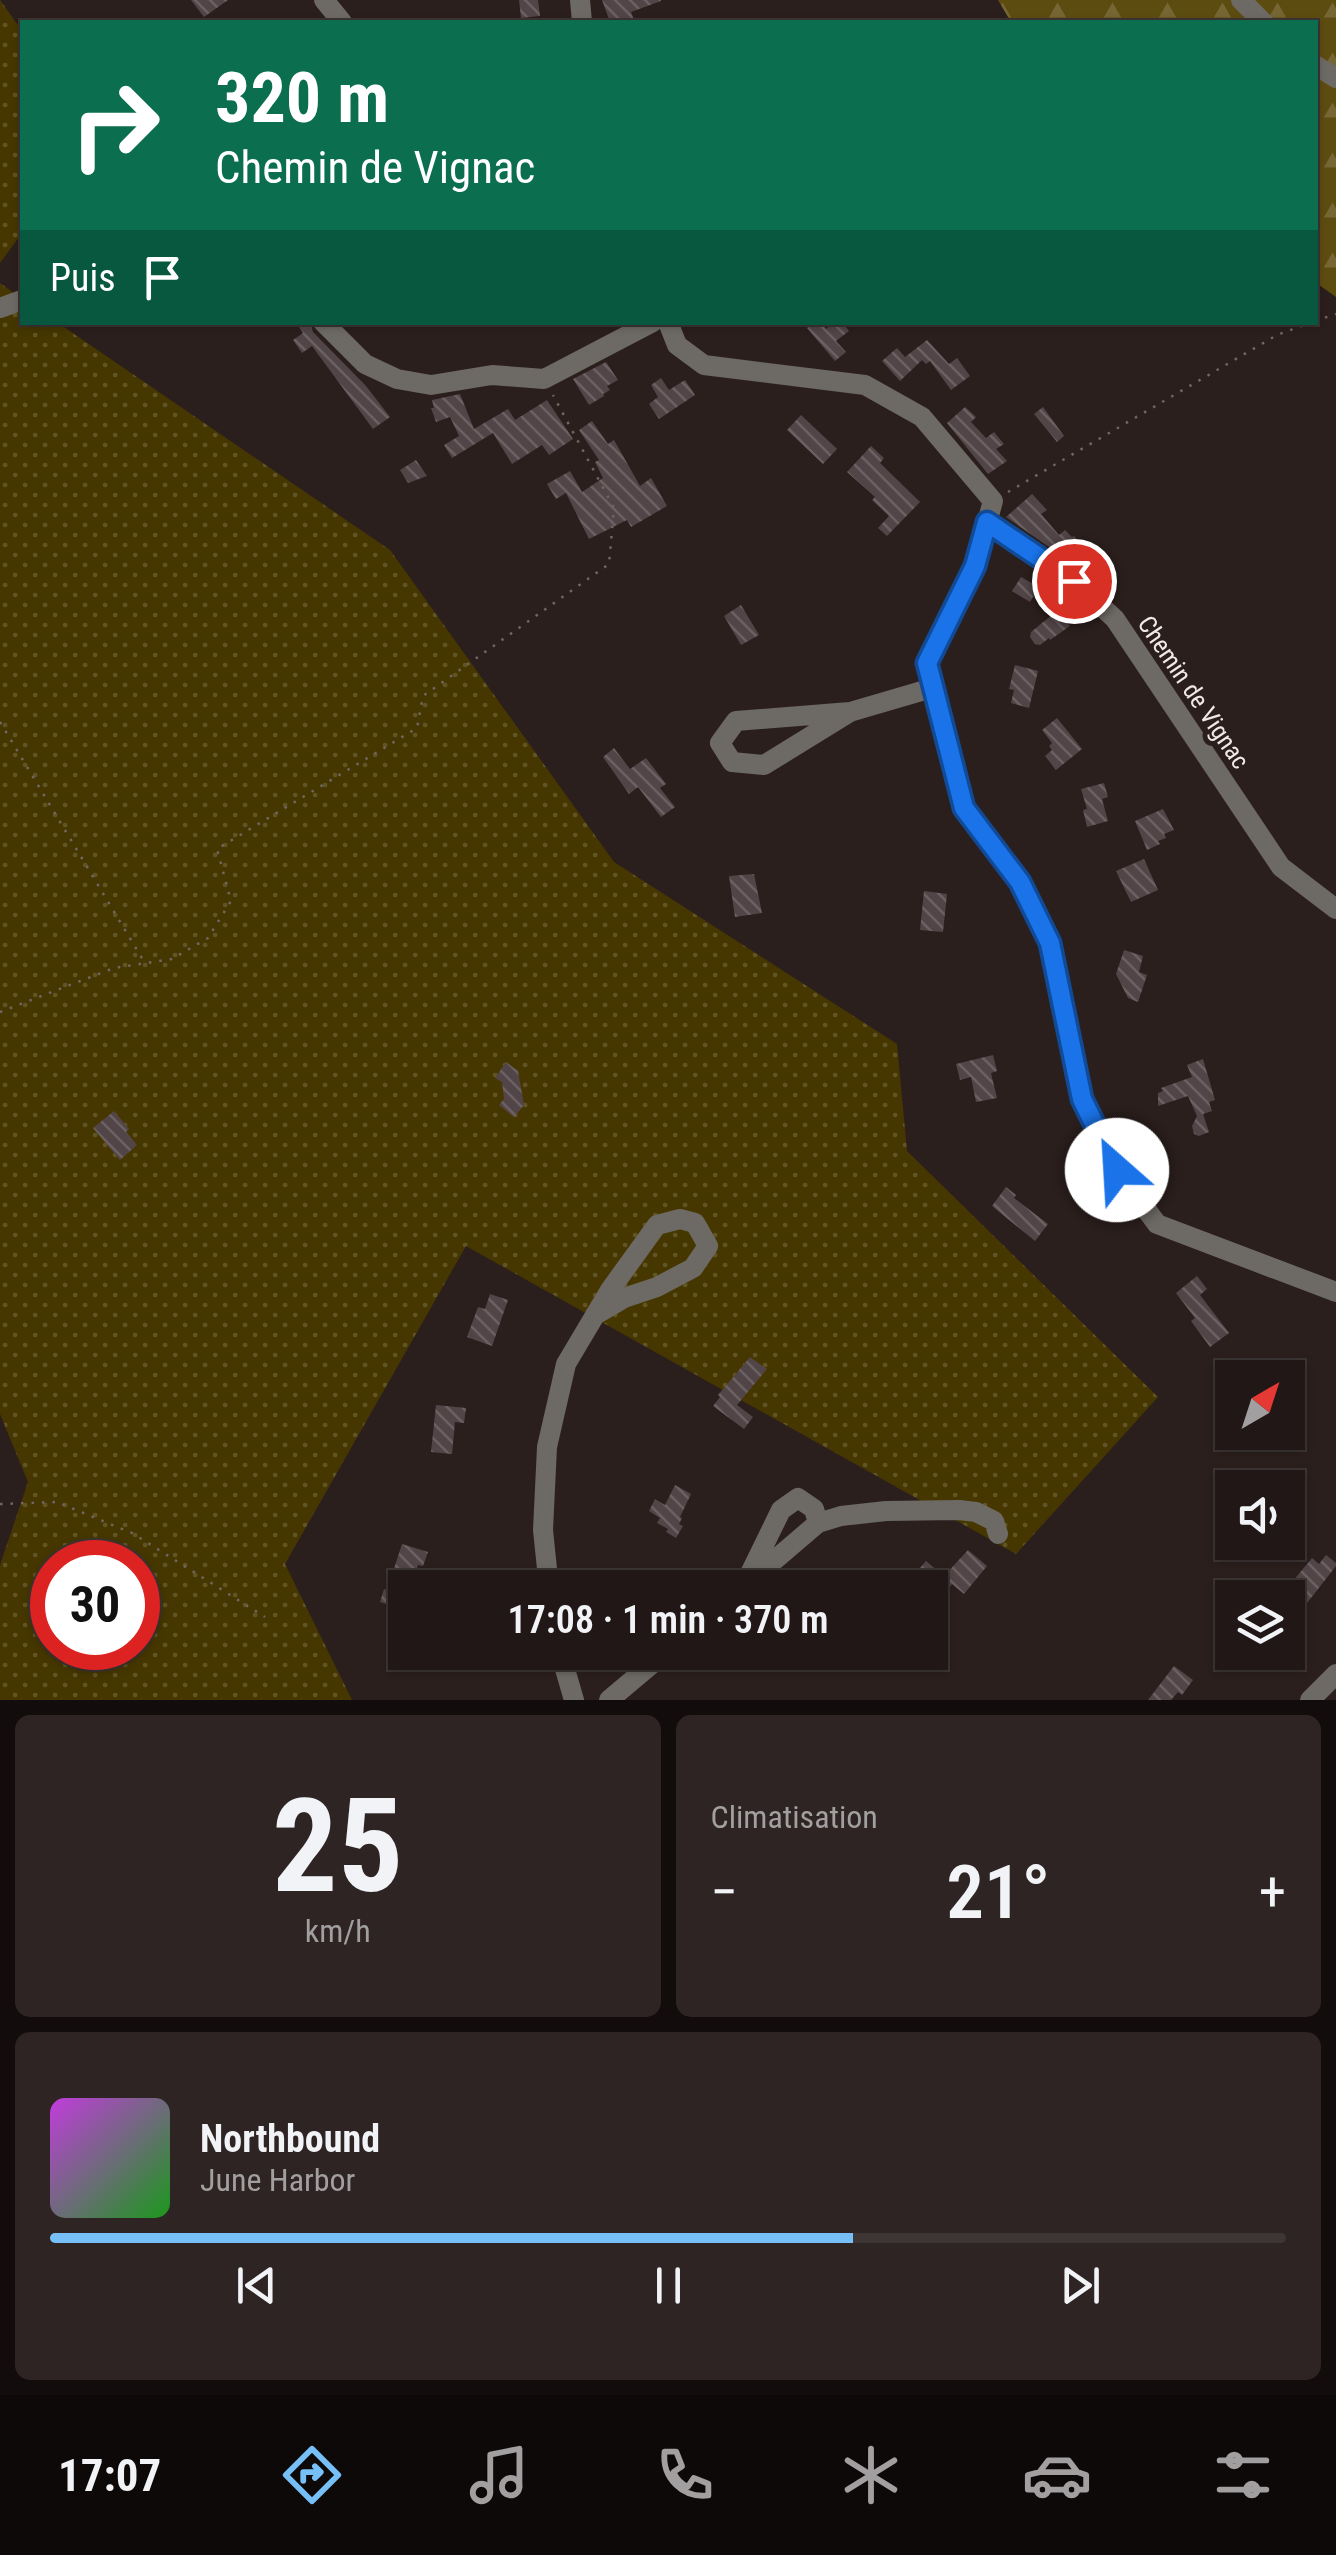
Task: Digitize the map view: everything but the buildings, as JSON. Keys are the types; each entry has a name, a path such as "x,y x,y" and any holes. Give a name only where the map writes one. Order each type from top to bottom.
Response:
{"street":[{"path":"1242,0 1261,20"},
{"path":"326,325 365,364 397,379 431,385 492,375 544,379 647,325"},
{"path":"669,325 677,345 704,364 865,385 922,417 993,501 975,566 927,663 964,808 1020,882 1050,943 1082,1099 1117,1170 1157,1224 1336,1292"},
{"name":"Chemin de Vignac","path":"987,522 1074,581 1115,619 1280,867 1336,909"},
{"path":"850,712 764,764 732,762 720,743 736,722 850,712 932,688"},
{"path":"547,1570 543,1530 547,1448 566,1364 595,1315 610,1290 658,1225 680,1219 695,1224 708,1246 694,1268 595,1315"},
{"path":"751,1570 781,1510 798,1498 814,1509 818,1523"},
{"path":"763,1570 818,1523 841,1516 960,1510 976,1512 994,1521 998,1534"},
{"path":"565,1670 574,1700"},
{"path":"610,1700 645,1670"},
{"path":"1310,1700 1336,1674"}],"path":[{"path":"993,501 1277,335 1305,325"},
{"path":"0,1012 114,968 172,959 208,938 230,901 217,850 417,728 423,696 609,564 614,508 544,379"},
{"path":"0,722 144,963"},
{"path":"0,1504 57,1502 132,1533 265,1616"}],"shaded area":[{"path":"0,0 20,28 20,236 0,263"},
{"path":"0,283 20,298 20,325 61,325 390,550 614,862 897,1044 907,1151 1158,1397 1016,1554 466,1246 285,1564 352,1700 0,1700 0,1565 28,1482 0,1414"}],"green space":[{"path":"998,0 1336,0 1336,297 1318,284 1318,20 1010,20"}],"route":[{"path":"1074,581 987,522 975,566 927,663 964,808 1020,882 1050,943 1082,1099 1117,1170"}]}
